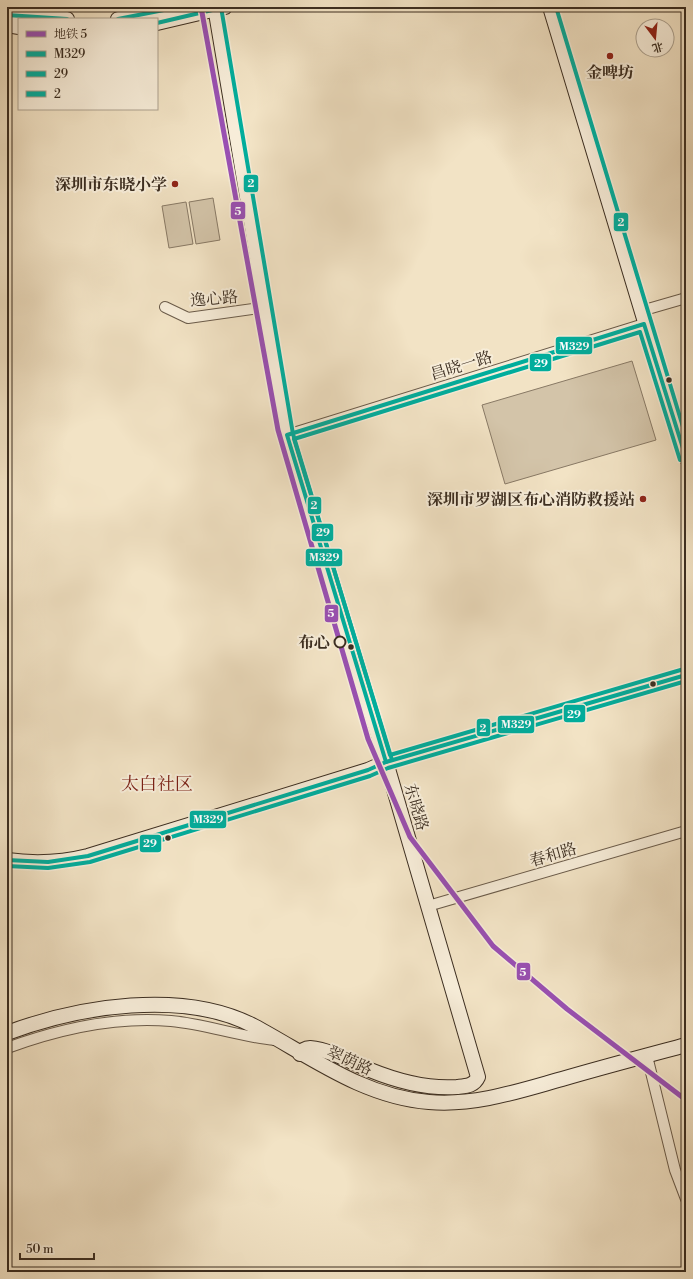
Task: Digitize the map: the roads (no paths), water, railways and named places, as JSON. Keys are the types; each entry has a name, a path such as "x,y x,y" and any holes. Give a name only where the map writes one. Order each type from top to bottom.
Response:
{"street":[{"path":"123,18 179,7"},
{"path":"550,7 642,317 686,458"},
{"path":"158,23 218,8"},
{"name":"东晓路","path":"218,8 287,435 386,762 478,1075 476,1081 468,1086 428,1086 391,1078 316,1049 303,1049 300,1054"},
{"path":"7,15 52,18"},
{"path":"7,26 18,27"},
{"name":"昌晓一路","path":"287,435 642,317 686,298"},
{"name":"逸心路","path":"165,307 188,318 267,307"},
{"path":"7,860 40,863 73,860 368,770 386,762 686,675"},
{"name":"春和路","path":"428,906 686,831"},
{"name":"翠荫路","path":"7,1032 29,1024 110,1007 153,1005 204,1010 252,1025 325,1068 364,1086 415,1100 445,1103 492,1098 686,1045"},
{"path":"7,1048 64,1030 129,1020 171,1021 255,1038 279,1040"},
{"path":"647,1056 675,1170 686,1199"}],"metro line":[{"name":"5","path":"201,7 278,430 368,739 410,837 493,946 567,1009 686,1100"}],"place":[{"name":"金啤坊","path":"610,56"},
{"name":"深圳市东晓小学","path":"175,184"},
{"name":"深圳市罗湖区布心消防救援站","path":"643,499"},
{"name":"布心","path":"340,642"}],"district":[{"name":"太白社区","path":"157,784"}]}
